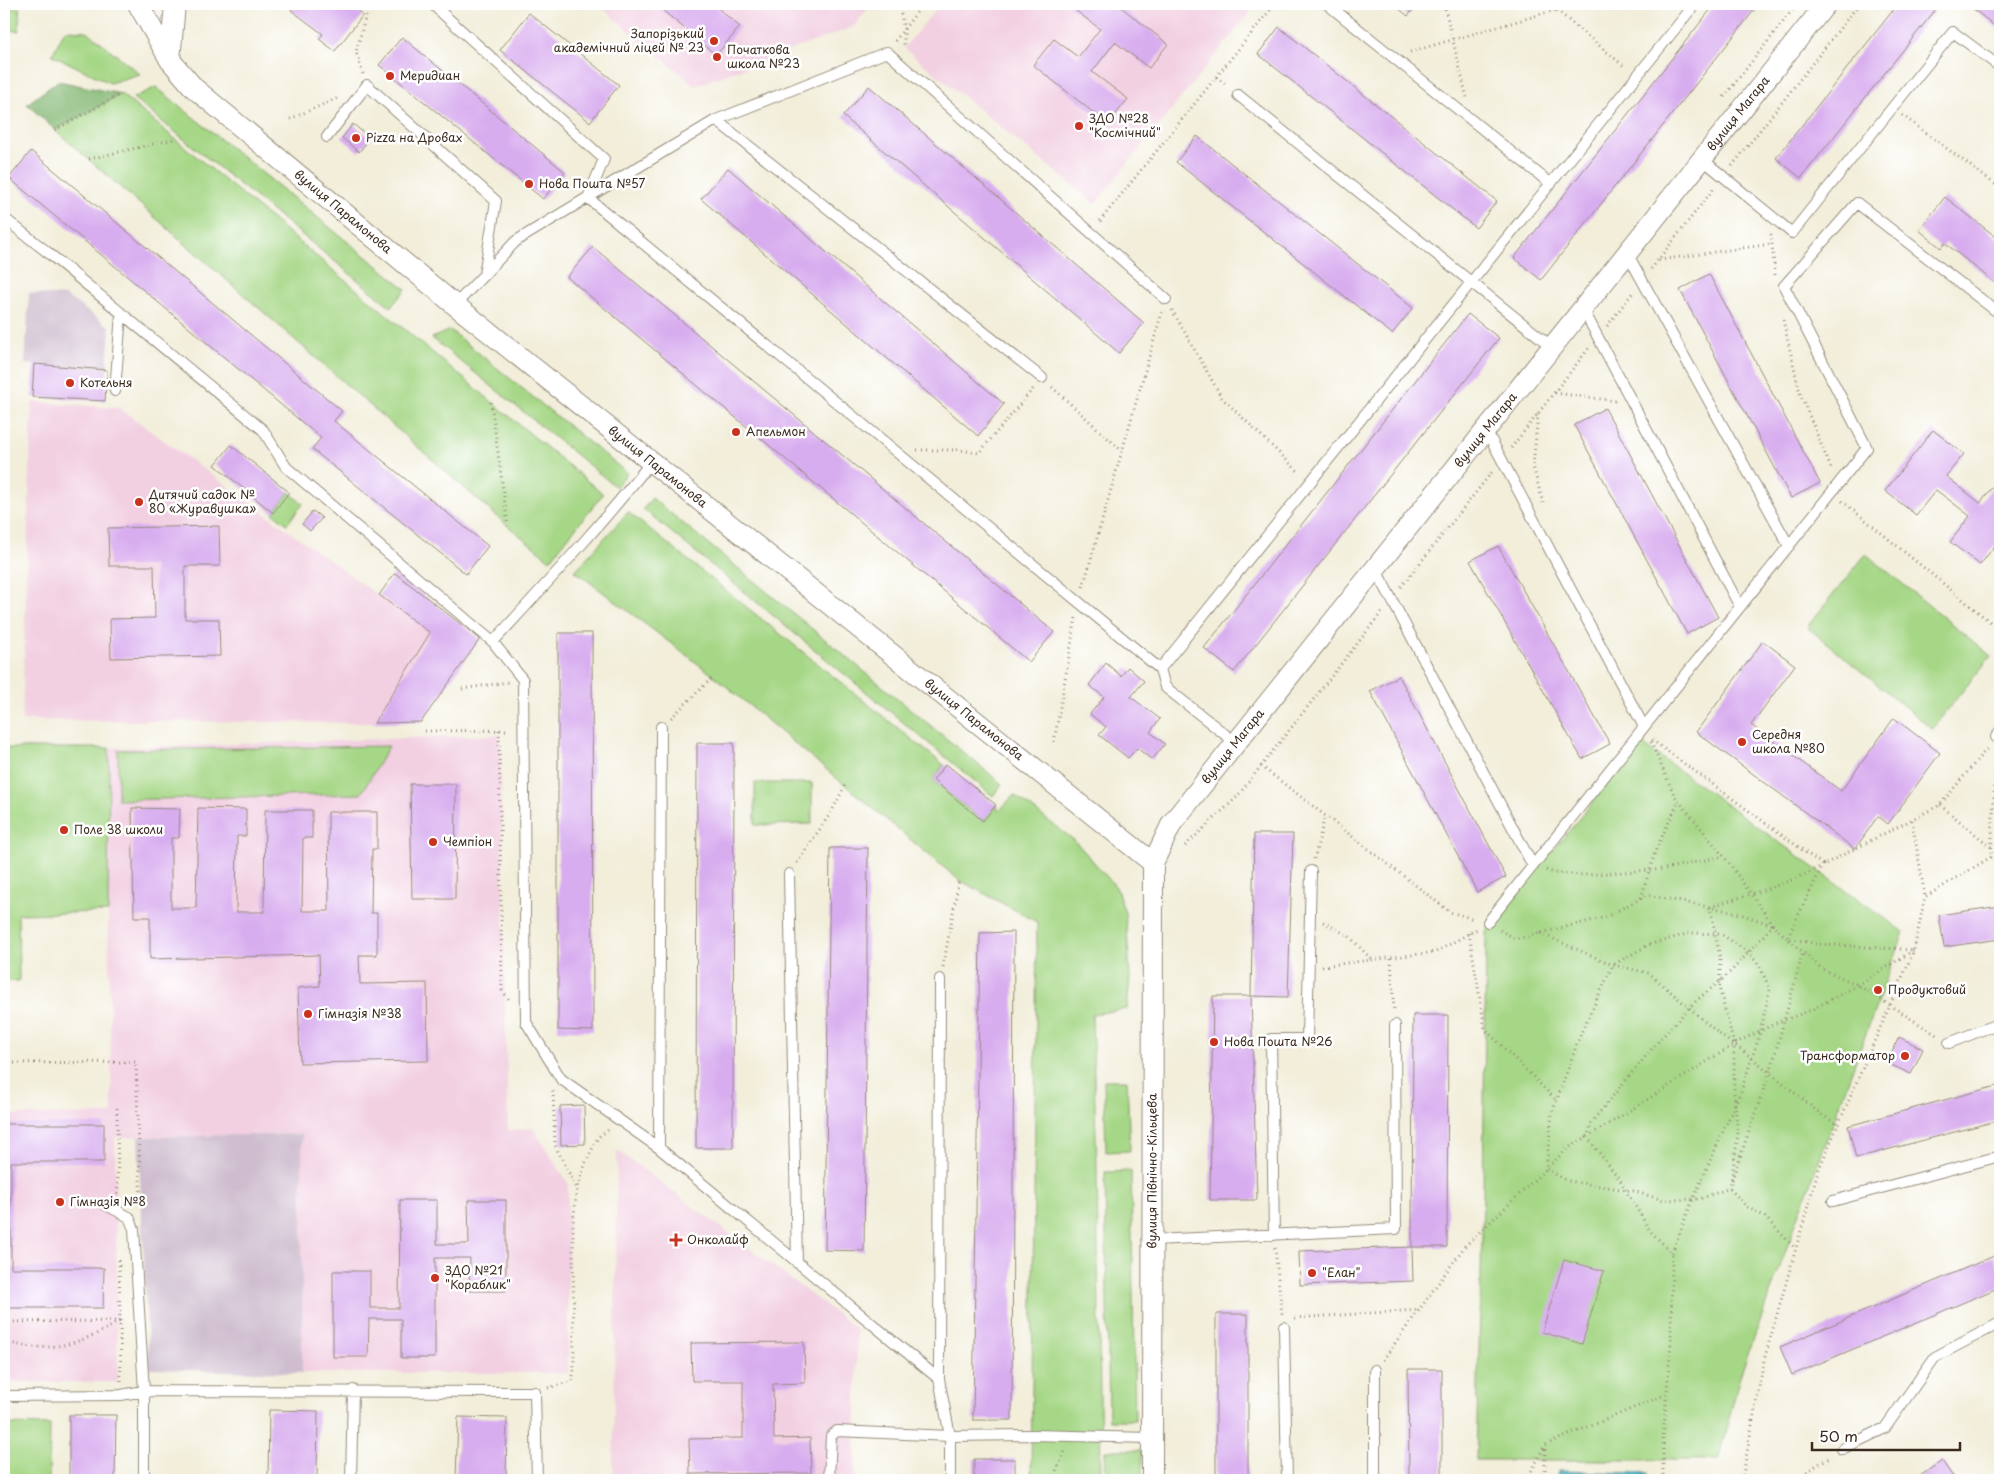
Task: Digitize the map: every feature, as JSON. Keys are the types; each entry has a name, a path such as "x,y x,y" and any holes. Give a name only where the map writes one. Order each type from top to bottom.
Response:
{"street":[{"name":"вулиця Парамонова","path":"138,4 170,60 194,88 455,305 1153,863"},
{"path":"170,60 175,4"},
{"name":"вулиця Магара","path":"1153,863 1172,823 1826,4"},
{"name":"вулиця Північно-Кільцева","path":"1152,1480 1153,863"}],"lane":[{"path":"432,4 604,159 588,198"},
{"path":"1327,4 1551,184"},
{"path":"1160,669 1695,4"},
{"path":"1702,159 1792,233 1953,32 2000,67"},
{"path":"455,305 516,241 716,120 887,52 1166,299"},
{"path":"326,137 367,85 496,201 484,275"},
{"path":"1238,95 1471,284 1552,347"},
{"path":"716,120 1042,378"},
{"path":"588,198 1160,669 1165,687 1236,743"},
{"path":"1488,922 1868,448 1784,286 1857,203 2000,314"},
{"path":"4,218 263,430 286,467 493,642 523,680 526,1022 561,1079 659,1148 939,1379"},
{"path":"1627,253 1789,546"},
{"path":"1583,308 1740,607"},
{"path":"115,391 121,314"},
{"path":"1486,430 1644,727"},
{"path":"493,642 618,504 651,462"},
{"path":"1376,568 1534,866"},
{"path":"659,1148 661,727"},
{"path":"1274,1235 1271,1038 1307,1039 1311,871"},
{"path":"789,874 797,1263"},
{"path":"940,980 939,1379 950,1436 950,1480"},
{"path":"1950,1043 2000,1023"},
{"path":"1153,1240 1396,1229 1395,1025"},
{"path":"1833,1201 2000,1156"},
{"path":"104,1204 129,1217 134,1229 144,1391 144,1480"},
{"path":"1284,1323 1286,1480"},
{"path":"1842,1449 1885,1428 1935,1357 2000,1323"},
{"path":"1375,1370 1375,1480"},
{"path":"351,1480 353,1390"},
{"path":"4,1396 121,1395 144,1391 353,1390 535,1392 537,1480"},
{"path":"829,1480 831,1436 837,1431 950,1436 1072,1435 1151,1438"}],"path":[{"path":"290,120 367,85 356,52 369,4"},
{"path":"899,4 904,30 903,67"},
{"path":"887,52 923,4"},
{"path":"1091,233 1275,4"},
{"path":"1444,4 1472,120"},
{"path":"1549,4 1636,76"},
{"path":"1184,846 1236,798 1859,4"},
{"path":"1393,57 1556,10"},
{"path":"55,130 121,94"},
{"path":"1892,108 2000,188"},
{"path":"89,159 175,139"},
{"path":"1770,216 1775,277"},
{"path":"1658,260 1771,244"},
{"path":"1054,742 1079,602 1166,299"},
{"path":"1166,299 1222,398 1310,482"},
{"path":"1783,318 1800,393 1835,489 2000,630"},
{"path":"893,450 960,450 979,453 1042,378 1122,451"},
{"path":"1554,393 1633,403"},
{"path":"491,402 508,526"},
{"path":"1538,413 1533,466 1543,504"},
{"path":"661,727 714,676"},
{"path":"462,689 523,680"},
{"path":"498,730 502,990 526,1022"},
{"path":"425,731 524,730"},
{"path":"1710,907 1801,878 1940,805 1998,734"},
{"path":"1925,897 1990,857 1998,734"},
{"path":"1823,865 1649,737 1674,795 1724,856 1773,925 1822,969 1858,985 1950,1043"},
{"path":"1261,766 1450,912 1488,922 1516,939 1606,917 1647,894 1734,912 1773,925"},
{"path":"789,874 832,811 845,785"},
{"path":"1641,898 1656,849 1679,801"},
{"path":"1940,805 1991,847"},
{"path":"1311,871 1325,816"},
{"path":"1742,1480 1764,1360 1818,1171 1914,950 1925,897 1912,820"},
{"path":"1534,866 1554,873 1584,875 1664,869 1724,856"},
{"path":"1787,938 1823,865"},
{"path":"940,980 959,880"},
{"path":"1710,907 1720,957 1720,991 1734,1044 1735,1105 1738,1135 1730,1188 1746,1207 1764,1216 1796,1249"},
{"path":"1310,914 1348,936 1371,960"},
{"path":"1309,968 1436,952 1488,922"},
{"path":"1587,1137 1592,1122 1652,1048 1689,1008 1720,981 1773,925"},
{"path":"1470,933 1485,1029 1557,1101"},
{"path":"1540,933 1613,965 1649,973 1822,1116 1839,1125"},
{"path":"1546,1169 1552,1113 1581,1033 1613,965 1648,945 1690,933 1721,934 1748,952 1760,965 1770,989 1760,1031 1735,1105 1693,1199 1672,1253 1671,1342 1663,1440 1664,1480"},
{"path":"1787,938 1818,944 1914,950"},
{"path":"1375,1370 1465,1246 1568,1148 1734,1044 1783,1020 1807,1012 1858,985 1914,950"},
{"path":"1730,1188 1769,1073 1803,952"},
{"path":"1391,958 1395,1025"},
{"path":"4,1063 116,1062"},
{"path":"553,1090 555,1145 577,1190"},
{"path":"535,1392 572,1381 574,1370 573,1223 577,1190 585,1164 598,1137 621,1121"},
{"path":"1587,1137 1626,1190 1650,1231 1672,1253"},
{"path":"1546,1169 1568,1181 1626,1190 1664,1200 1699,1199 1730,1188"},
{"path":"1274,1235 1284,1323 1419,1310"},
{"path":"4,1322 141,1320"},
{"path":"4,1340 15,1344 42,1348 66,1346 99,1333 120,1321"},
{"path":"1527,1480 1545,1445 1667,1394"},
{"path":"1052,1480 1072,1435"},
{"path":"1545,1445 1545,1480"},
{"path":"1794,1480 1842,1449"},
{"path":"1031,1472 1041,1480"}],"shaded area":[{"name":"Початкова школа №23","path":"598,4 872,4 853,27 695,86"},
{"name":"ЗДО №28 \"Космічний\"","path":"940,4 1257,4 1095,204 904,48"},
{"path":"29,293 66,296 110,327 107,370 25,364"},
{"name":"Дитячий садок № 80 «Журавушка»","path":"32,402 119,408 430,633 374,723 22,720"},
{"name":"Гімназія №38","path":"500,735 508,1130 533,1128 568,1183 568,1373 302,1373 301,1134 115,1137 118,1382 4,1382 4,1115 112,1114 108,912 18,913 19,747 109,748"},
{"path":"302,1134 302,1373 149,1369 138,1137"},
{"name":"Онколайф","path":"617,1150 857,1329 855,1480 613,1480"}],"green space":[{"path":"4,8 20,8 19,31 4,30"},
{"path":"65,30 87,31 140,74 110,83 52,55"},
{"path":"58,81 121,94 55,130 27,104"},
{"path":"156,87 406,289 391,307 133,98"},
{"path":"121,94 603,494 550,560 508,526 55,130"},
{"path":"450,330 627,473 616,487 432,338"},
{"path":"289,492 303,504 287,524 273,513"},
{"path":"652,498 1002,784 993,796 643,509"},
{"path":"628,512 944,765 933,780 983,821 996,805 1000,810 1014,795 1074,840 1116,887 1125,913 1128,943 1130,978 1127,1009 1092,1014 1097,1168 1101,1480 1031,1480 1037,922 959,880 714,676 575,571"},
{"path":"1866,554 1991,656 1932,729 1807,627"},
{"path":"1641,743 1904,932 1741,1373 1718,1460 1476,1460 1483,1196 1486,932"},
{"path":"389,746 361,794 118,800 118,750"},
{"name":"Поле 38 школи","path":"4,748 109,748 108,912 18,914 19,981 4,981"},
{"path":"755,783 812,783 812,824 755,825"},
{"path":"1104,1080 1127,1080 1130,1151 1106,1152"},
{"path":"1131,1171 1135,1420 1109,1420 1105,1172"},
{"path":"4,1424 50,1425 49,1480 4,1480"},
{"path":"1105,1450 1142,1450 1142,1480 1106,1480"}],"water":[{"path":"1558,1471 1647,1473 1646,1480 1558,1480"}],"building":[{"path":"296,4 341,4 346,7 348,4 363,15 335,51 319,39 323,34 291,10"},
{"name":"Запорізький академічний ліцей № 23","path":"655,4 713,4 740,27 716,55"},
{"name":"ЗДО №28 \"Космічний\"","path":"1067,4 1117,4 1168,44 1149,68 1115,42 1092,72 1128,99 1108,124 1033,65 1054,39 1078,57 1100,29"},
{"path":"1393,4 1417,4 1408,16"},
{"path":"1715,4 1759,4 1541,280 1514,258"},
{"path":"1898,4 1940,4 1801,178 1776,158"},
{"path":"1967,4 2000,4 2000,30"},
{"path":"529,13 619,85 590,122 500,50"},
{"path":"1279,27 1497,201 1476,228 1258,54"},
{"path":"402,37 565,172 543,199 379,65"},
{"path":"869,86 1144,323 1119,353 843,116"},
{"name":"Pizza на Дровах","path":"353,124 370,138 359,152 342,138"},
{"path":"1197,136 1413,308 1392,334 1176,162"},
{"path":"31,151 342,411 334,421 488,546 466,574 312,449 321,438 9,178"},
{"path":"728,168 1004,404 978,436 701,199"},
{"path":"1945,197 2000,240 2000,287 1945,243 1941,248 1919,230"},
{"path":"593,247 1054,632 1029,662 567,277"},
{"path":"1709,274 1820,483 1791,498 1680,290"},
{"path":"1468,314 1499,338 1234,672 1204,648"},
{"name":"Котельня","path":"34,364 107,370 105,401 32,397"},
{"path":"1605,408 1718,617 1687,634 1574,425"},
{"path":"1933,430 1964,454 1946,476 1980,503 2000,477 2000,539 1980,565 1950,542 1970,516 1936,490 1916,515 1885,491"},
{"path":"231,445 289,492 273,513 215,465"},
{"path":"313,511 322,518 310,531 302,524"},
{"name":"Дитячий садок № 80 «Журавушка»","path":"219,526 220,566 185,566 185,619 219,619 220,656 111,658 110,619 155,618 154,566 109,566 108,528"},
{"path":"1498,546 1610,744 1582,759 1470,561"},
{"path":"395,573 480,639 421,722 374,723 430,633 379,595"},
{"path":"558,633 592,633 593,1031 558,1030"},
{"name":"Середня школа №80","path":"1763,641 1795,665 1751,725 1841,791 1894,718 1940,753 1888,824 1878,816 1855,849 1696,732"},
{"path":"1106,663 1121,676 1128,667 1144,681 1131,697 1160,719 1150,732 1165,744 1152,760 1137,748 1128,758 1099,735 1106,727 1090,714 1104,697 1089,685"},
{"path":"1399,676 1506,877 1477,892 1370,691"},
{"path":"697,743 734,743 733,1148 696,1148"},
{"path":"946,764 996,805 983,821 933,780"},
{"name":"Чемпіон","path":"410,784 456,784 455,899 412,899"},
{"name":"Гімназія №38","path":"132,808 180,809 179,838 171,838 171,908 196,908 198,808 246,809 246,836 237,836 236,912 264,912 265,810 312,810 312,838 303,838 302,911 329,911 328,812 377,812 377,849 372,849 371,913 377,913 377,955 359,955 360,984 427,983 428,1061 300,1063 298,988 320,986 319,955 150,959 150,917 134,917"},
{"path":"1254,834 1293,834 1288,997 1251,996"},
{"path":"830,848 868,848 864,1251 825,1250"},
{"path":"2000,906 2000,939 1944,947 1939,915"},
{"path":"1014,932 1012,1420 973,1420 980,933"},
{"path":"1213,996 1251,996 1257,1200 1210,1200"},
{"path":"1413,1015 1448,1015 1447,1247 1412,1247"},
{"name":"Трансформатор","path":"1899,1037 1923,1049 1911,1074 1887,1063"},
{"path":"2000,1085 2000,1120 1856,1158 1848,1126"},
{"path":"584,1105 585,1144 561,1145 560,1106"},
{"name":"Гімназія №8","path":"4,1124 104,1124 104,1162 11,1162 11,1268 104,1268 103,1308 4,1308"},
{"name":"ЗДО №21 \"Кораблик\"","path":"400,1200 437,1200 437,1244 469,1244 468,1200 506,1200 506,1291 469,1291 470,1258 435,1258 435,1358 401,1358 401,1319 369,1319 368,1357 333,1357 333,1271 370,1271 370,1308 399,1308"},
{"path":"1412,1247 1413,1281 1300,1285 1299,1251"},
{"path":"1994,1256 2000,1270 2000,1287 1792,1375 1780,1347"},
{"path":"1564,1260 1604,1271 1582,1344 1542,1332"},
{"path":"1216,1314 1248,1314 1248,1480 1216,1480"},
{"path":"804,1342 805,1383 773,1384 774,1439 810,1438 811,1473 690,1474 689,1439 743,1438 743,1381 692,1381 691,1343"},
{"path":"1408,1369 1442,1369 1442,1480 1409,1480"},
{"path":"269,1410 318,1411 317,1480 268,1480"},
{"path":"69,1415 116,1415 115,1480 69,1480"},
{"path":"458,1417 507,1418 506,1480 456,1480"},
{"path":"974,1459 1015,1459 1015,1480 974,1480"},
{"path":"1942,1461 1955,1480 1914,1480"}],"place":[{"name":"Запорізький академічний ліцей № 23","path":"714,41"},
{"name":"Початкова школа №23","path":"717,57"},
{"name":"Меридиан","path":"390,76"},
{"name":"ЗДО №28 \"Космічний\"","path":"1079,126"},
{"name":"Pizza на Дровах","path":"356,138"},
{"name":"Нова Пошта №57","path":"529,184"},
{"name":"Котельня","path":"70,383"},
{"name":"Апельмон","path":"736,432"},
{"name":"Дитячий садок № 80 «Журавушка»","path":"139,502"},
{"name":"Середня школа №80","path":"1742,742"},
{"name":"Поле 38 школи","path":"64,830"},
{"name":"Чемпіон","path":"433,842"},
{"name":"Продуктовий","path":"1878,990"},
{"name":"Гімназія №38","path":"308,1014"},
{"name":"Нова Пошта №26","path":"1214,1042"},
{"name":"Трансформатор","path":"1905,1056"},
{"name":"Гімназія №8","path":"60,1202"},
{"name":"Онколайф","path":"676,1240"},
{"name":"\"Елан\"","path":"1312,1273"},
{"name":"ЗДО №21 \"Кораблик\"","path":"435,1278"}]}
